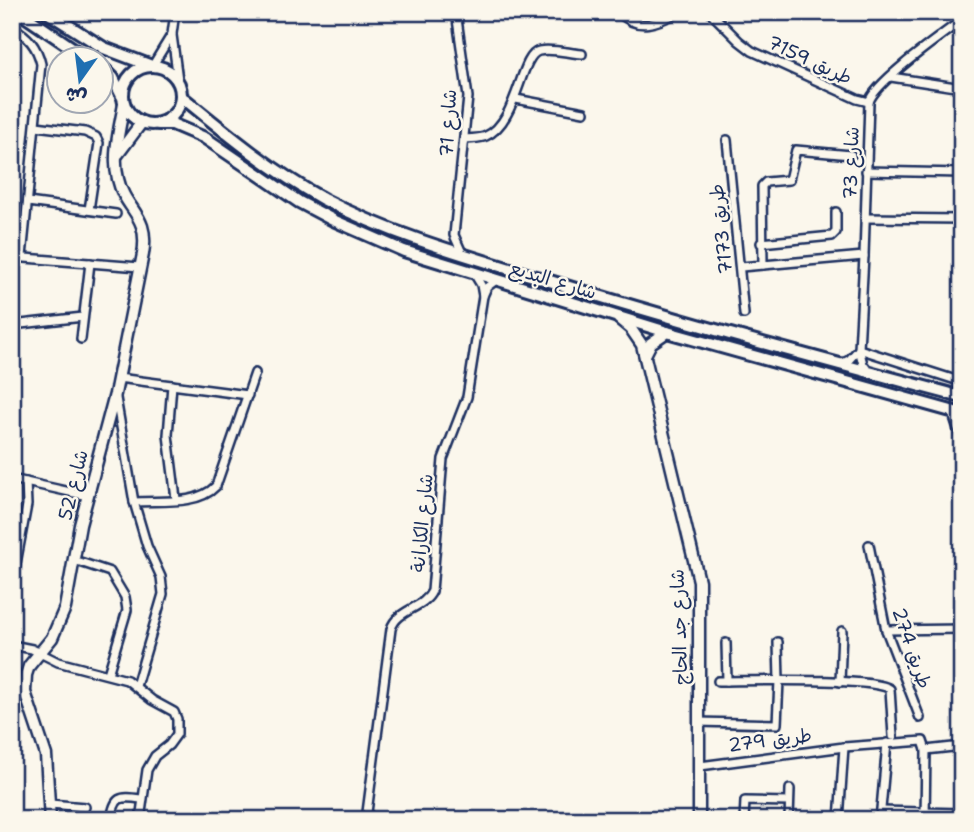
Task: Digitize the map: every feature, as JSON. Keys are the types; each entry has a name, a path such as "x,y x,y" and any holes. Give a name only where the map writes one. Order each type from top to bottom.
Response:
{"main road":[{"path":"19,12 69,46"},
{"path":"47,12 104,48 171,72 178,80 181,96 174,114 158,124 142,122 131,115 116,82"},
{"path":"123,101 123,89 132,73 151,65"},
{"name":"شارع البديع","path":"181,96 206,119 299,185 376,224 464,255 667,316 962,397"},
{"name":"شارع البديع","path":"158,124 172,124 205,138 280,190 333,220 404,251 615,316 957,412"}],"street":[{"path":"176,12 172,34 178,80"},
{"name":"شارع 71","path":"454,235 468,97 456,12"},
{"path":"619,12 629,20 643,25 655,24 678,12"},
{"name":"طريق 7159","path":"710,12 752,51 869,102"},
{"name":"شارع 73","path":"869,372 863,364 859,349 869,102 874,92 891,77 962,20"},
{"path":"12,26 29,38 39,55 41,74 22,257"},
{"path":"151,65 172,34"},
{"path":"465,139 485,138 491,134 516,99 527,61 532,55 539,51 582,54"},
{"path":"891,77 962,88"},
{"path":"516,99 584,112"},
{"name":"شارع 52","path":"50,820 46,755 25,692 26,675 59,624 67,600 88,496 115,394 145,243 141,220 119,184 116,169 123,101"},
{"path":"117,154 142,122"},
{"path":"36,126 92,134 96,137 99,143 89,210"},
{"name":"طريق 7173","path":"727,140 744,314"},
{"path":"763,264 762,186 766,182 789,180 796,150 851,155"},
{"path":"866,171 962,173"},
{"path":"27,202 116,214"},
{"path":"761,243 832,236 836,232 836,212"},
{"path":"865,218 962,219"},
{"path":"437,246 450,241 454,235 464,255"},
{"path":"741,267 864,256"},
{"path":"12,257 140,267"},
{"path":"81,339 90,263"},
{"path":"475,275 483,296"},
{"name":"شارع الكارانة","path":"366,820 391,629 397,618 428,598 432,591 443,459 465,405 483,296 487,287 495,281"},
{"name":"شارع جد الحاج","path":"615,316 637,336 645,355 699,581 699,820"},
{"path":"12,325 83,317"},
{"path":"645,355 651,343 667,331"},
{"path":"841,364 853,357 859,349 962,382"},
{"path":"134,502 201,497 216,485 255,373"},
{"path":"118,378 248,395"},
{"path":"172,385 168,435 176,499"},
{"path":"115,394 134,502 163,586 136,686"},
{"path":"957,412 962,449"},
{"path":"12,479 88,496"},
{"path":"12,585 27,505 26,482"},
{"path":"12,536 22,537"},
{"name":"طريق 274","path":"869,545 886,630 920,718"},
{"path":"74,560 110,572 127,601 127,610 107,674"},
{"path":"886,630 962,629"},
{"path":"840,682 842,631"},
{"path":"698,722 777,724 778,642"},
{"path":"726,643 722,681 883,685 890,689 893,736"},
{"path":"12,645 40,653 58,662 127,680 152,700 174,712 179,726 174,740 150,763 141,799 140,820"},
{"name":"طريق 279","path":"700,765 887,743 923,741 926,750"},
{"path":"880,820 887,743"},
{"path":"925,816 926,750 962,746"},
{"path":"839,820 844,747"},
{"path":"789,789 789,820"},
{"path":"111,820 114,804 118,800 123,797 141,799"},
{"path":"744,820 745,801 789,802"},
{"path":"50,804 85,807"},
{"path":"881,811 925,816 962,813"}]}
